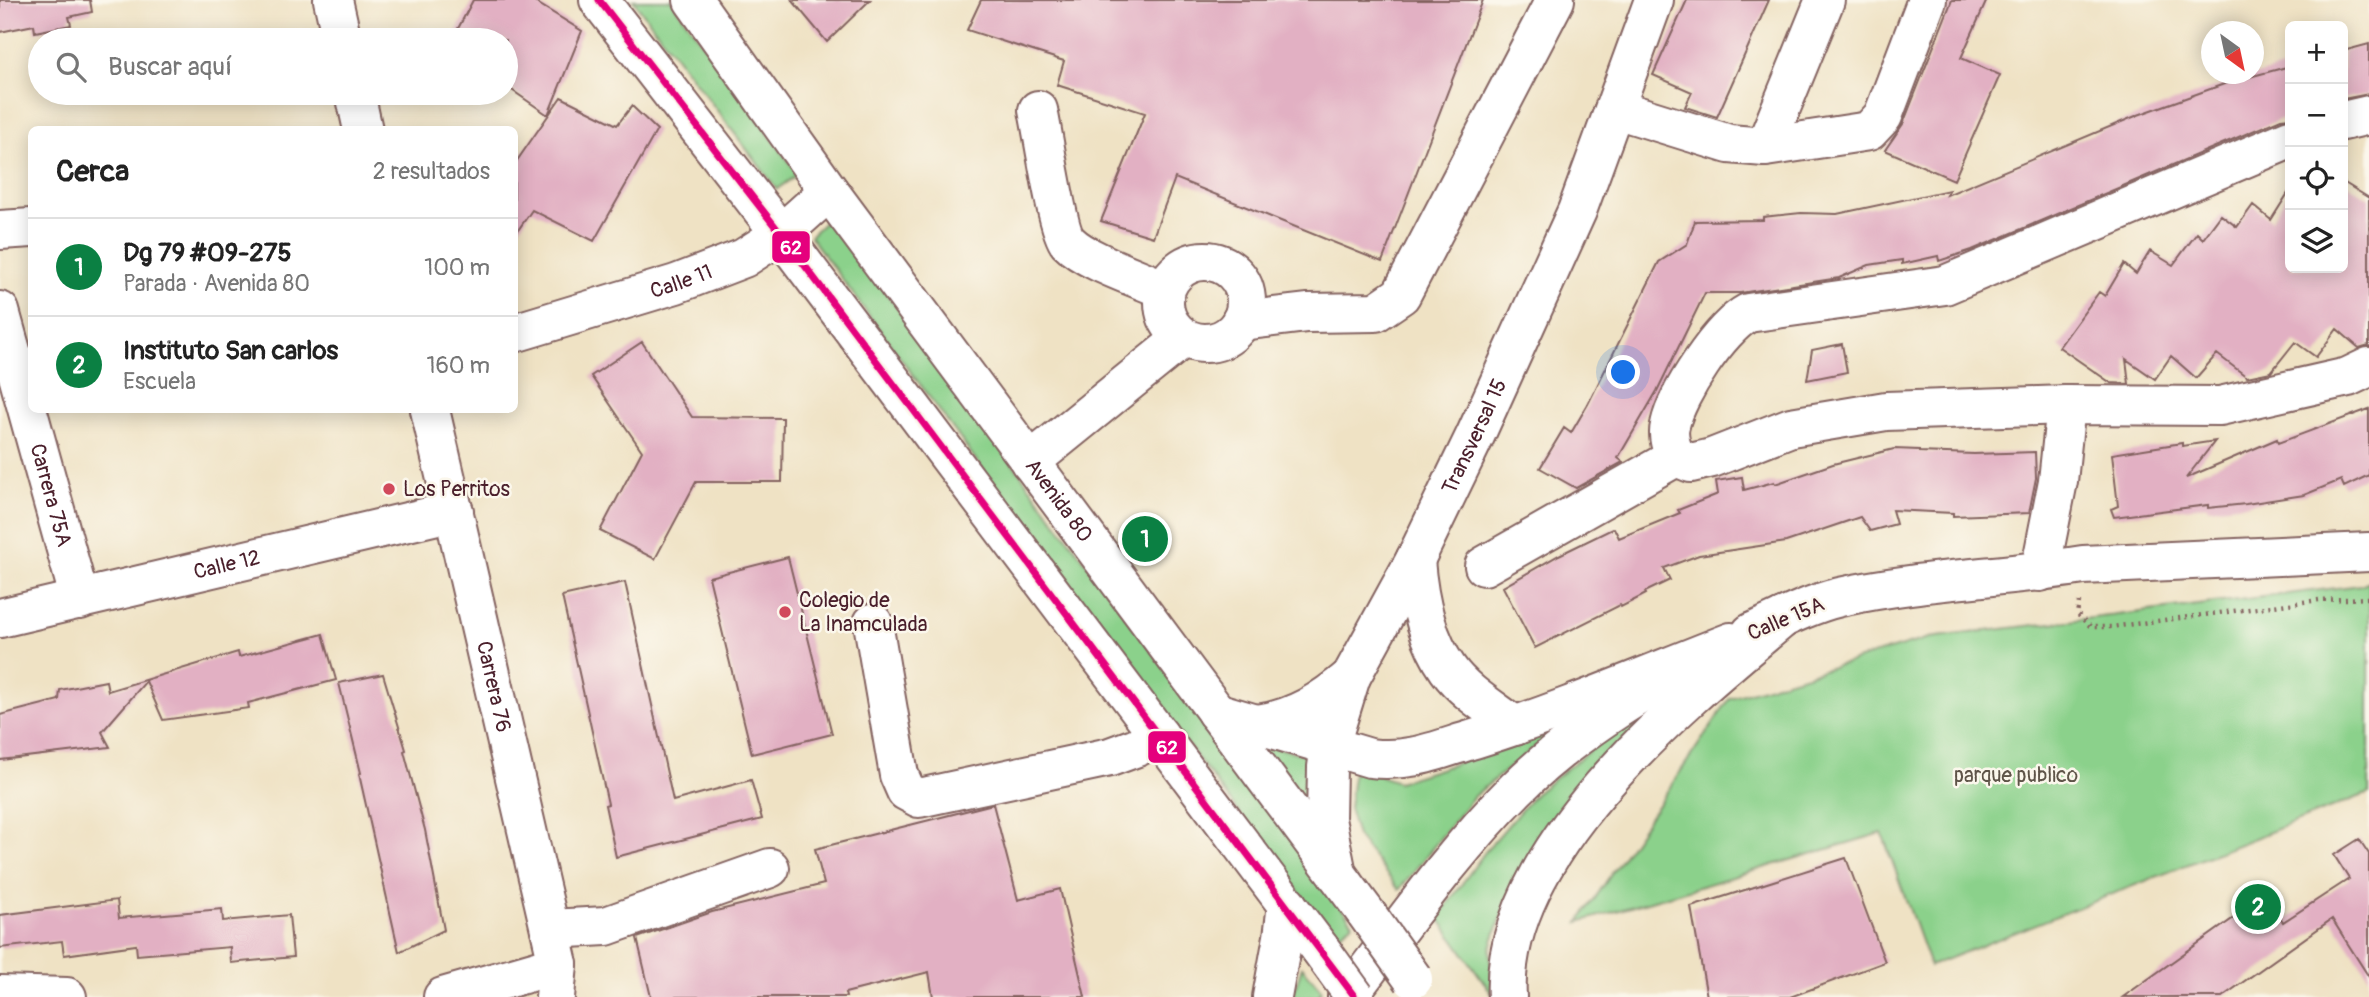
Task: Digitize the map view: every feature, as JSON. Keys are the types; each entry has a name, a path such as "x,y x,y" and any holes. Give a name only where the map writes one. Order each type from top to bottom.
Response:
{"main road":[{"path":"332,0 339,28"},
{"path":"599,0 781,234 1355,997"},
{"name":"Avenida 80","path":"693,0 829,191 1420,988"},
{"path":"1241,321 1307,313 1376,312 1401,295 1555,0"},
{"name":"Transversal 15","path":"1337,874 1329,841 1325,796 1330,745 1351,677 1415,560 1475,436 1577,211 1654,0"},
{"path":"1765,147 1825,0"},
{"path":"1616,109 1729,144 1765,147 1868,131 1883,116 1927,0"},
{"path":"358,105 362,126"},
{"path":"1038,110 1065,239 1079,252 1165,290"},
{"path":"2348,120 2369,116"},
{"path":"2285,141 1945,285 1748,313 1735,320 1704,357 1670,425 1669,443 1676,457 1691,463 1712,458 1791,427 1886,411 2066,405 2220,406 2348,377 2369,367"},
{"name":"Calle 11","path":"518,331 717,270 744,258 781,234 829,191"},
{"path":"0,230 28,228"},
{"path":"1194,262 1221,264 1233,271 1246,295 1246,309 1241,321 1234,332 1209,344 1183,338 1172,329 1163,304 1165,290 1171,278 1181,268 1194,262"},
{"name":"Carrera 75A","path":"0,310 28,412"},
{"path":"1030,461 1183,338"},
{"path":"2040,572 2058,481 2066,405"},
{"name":"Carrera 75A","path":"28,413 80,600"},
{"name":"Carrera 76","path":"431,413 554,963 578,997"},
{"path":"1484,566 1676,457"},
{"name":"Calle 12","path":"0,618 454,511"},
{"name":"Calle 15A","path":"1347,997 1442,873 1517,787 1599,721 1647,690 1731,642 1783,618 1837,598 1886,588 2083,565 2369,552"},
{"path":"1415,560 1425,619 1435,647 1449,671 1473,694 1515,726"},
{"path":"1507,997 1512,941 1529,894 1554,848 1625,760 1715,674 1783,618"},
{"path":"873,623 899,775 906,791 919,797 1110,757 1159,735"},
{"path":"1216,712 1370,758 1392,761 1515,726 1731,642"},
{"path":"1257,724 1296,715 1332,694 1351,677"},
{"path":"443,997 554,963 607,926 770,868"},
{"path":"1272,997 1287,904"},
{"path":"0,995 67,997"}],"path":[{"path":"2083,565 2077,614 2091,627 2111,627 2319,600 2369,598"}],"green space":[{"path":"633,0 671,0 798,174 777,189"},
{"path":"830,217 1353,923 1334,938 810,236"},
{"name":"parque publico","path":"2369,581 2369,793 1930,966 1882,833 1579,922 1730,698 1929,638 2361,585"},
{"path":"1678,694 1546,835 1506,903 1490,950 1493,995 1438,917 1485,852 1535,794 1604,739"},
{"path":"1581,710 1474,796 1399,890 1357,836 1349,808 1354,767 1398,782 1452,765"},
{"path":"1260,744 1311,756 1316,823"},
{"path":"1302,967 1322,990 1317,997 1292,997"}],"building":[{"path":"0,0 90,0 92,12 69,17 71,25 34,28 34,25 0,32"},
{"path":"473,0 532,0 582,31 548,115 518,94 518,28 458,28"},
{"path":"792,0 870,0 827,42"},
{"path":"981,0 1483,0 1382,262 1175,178 1153,237 1101,221 1145,113 1057,85 1064,61 967,30"},
{"path":"1687,0 1769,0 1717,117 1685,107 1692,92 1653,75"},
{"path":"1952,0 1987,0 1961,58 2000,75 1954,180 1885,150 1903,124"},
{"path":"2369,44 2369,94 2348,98 2348,50"},
{"path":"2285,67 2285,119 1972,250 1939,261 1938,256 1902,264 1902,260 1869,265 1839,278 1740,293 1705,293 1657,391 1618,458 1623,462 1576,488 1540,468 1564,428 1571,433 1588,404 1659,262 1687,244 1695,221 1763,220 1763,217 1801,213 1837,214 1949,190 1947,195 2138,115 2224,84 2264,84 2264,73"},
{"path":"561,97 617,125 632,106 657,130 594,241 532,210 518,230 518,159"},
{"path":"2348,185 2369,198 2369,345 2359,348 2337,329 2316,357 2295,342 2271,372 2247,377 2217,354 2196,378 2171,356 2155,379 2126,359 2129,384 2111,383 2059,347 2099,292 2105,296 2124,264 2136,274 2150,251 2173,265 2197,233 2203,239 2221,215 2237,227 2253,205 2271,220 2285,198 2285,273 2348,273"},
{"path":"642,342 692,417 783,418 782,482 696,482 655,559 600,531 642,451 591,376"},
{"path":"1842,344 1847,372 1807,380 1812,350"},
{"path":"2369,409 2369,475 2344,487 2341,480 2304,495 2246,504 2208,508 2208,505 2114,517 2111,509 2118,506 2112,454 2182,443 2182,446 2215,441 2186,478 2277,439 2278,443"},
{"path":"1894,449 1974,454 2035,452 2036,478 2029,513 1953,516 1953,513 1892,510 1896,524 1870,531 1860,517 1786,542 1699,555 1664,568 1670,580 1645,592 1646,594 1535,648 1503,587 1614,528 1619,538 1680,513 1678,510 1718,494 1716,481 1742,477 1744,490 1774,482 1775,484 1833,464"},
{"path":"788,557 832,734 752,754 709,577"},
{"path":"625,582 673,801 751,780 762,819 616,857 605,805 608,804 562,596"},
{"path":"323,634 336,680 248,703 249,708 163,720 146,681 102,732 110,747 0,760 0,715 59,700 60,690 106,681 108,691 238,652 239,657"},
{"path":"383,674 406,750 404,751 425,830 444,930 399,952 339,683"},
{"path":"993,804 1018,900 1060,889 1085,997 933,997 929,972 845,993 846,997 651,997 637,938 712,912 824,884 815,849"},
{"path":"2359,839 2369,854 2369,977 2332,919 2222,997 2123,997 2266,895 2283,922 2349,879 2334,855"},
{"path":"1846,858 1885,962 1790,997 1707,997 1691,907"},
{"path":"117,900 119,918 222,909 223,921 289,915 293,957 231,963 230,947 137,955 136,945 64,955 62,941 0,948 0,915"}],"transit line":[{"name":"62","path":"599,0 781,234 1355,997"}],"place":[{"name":"Los Perritos","path":"389,489"},
{"name":"Dg 79 #09-275","path":"1145,539"},
{"name":"Colegio de La Inamculada","path":"785,612"},
{"name":"Instituto San carlos","path":"2258,907"}]}
